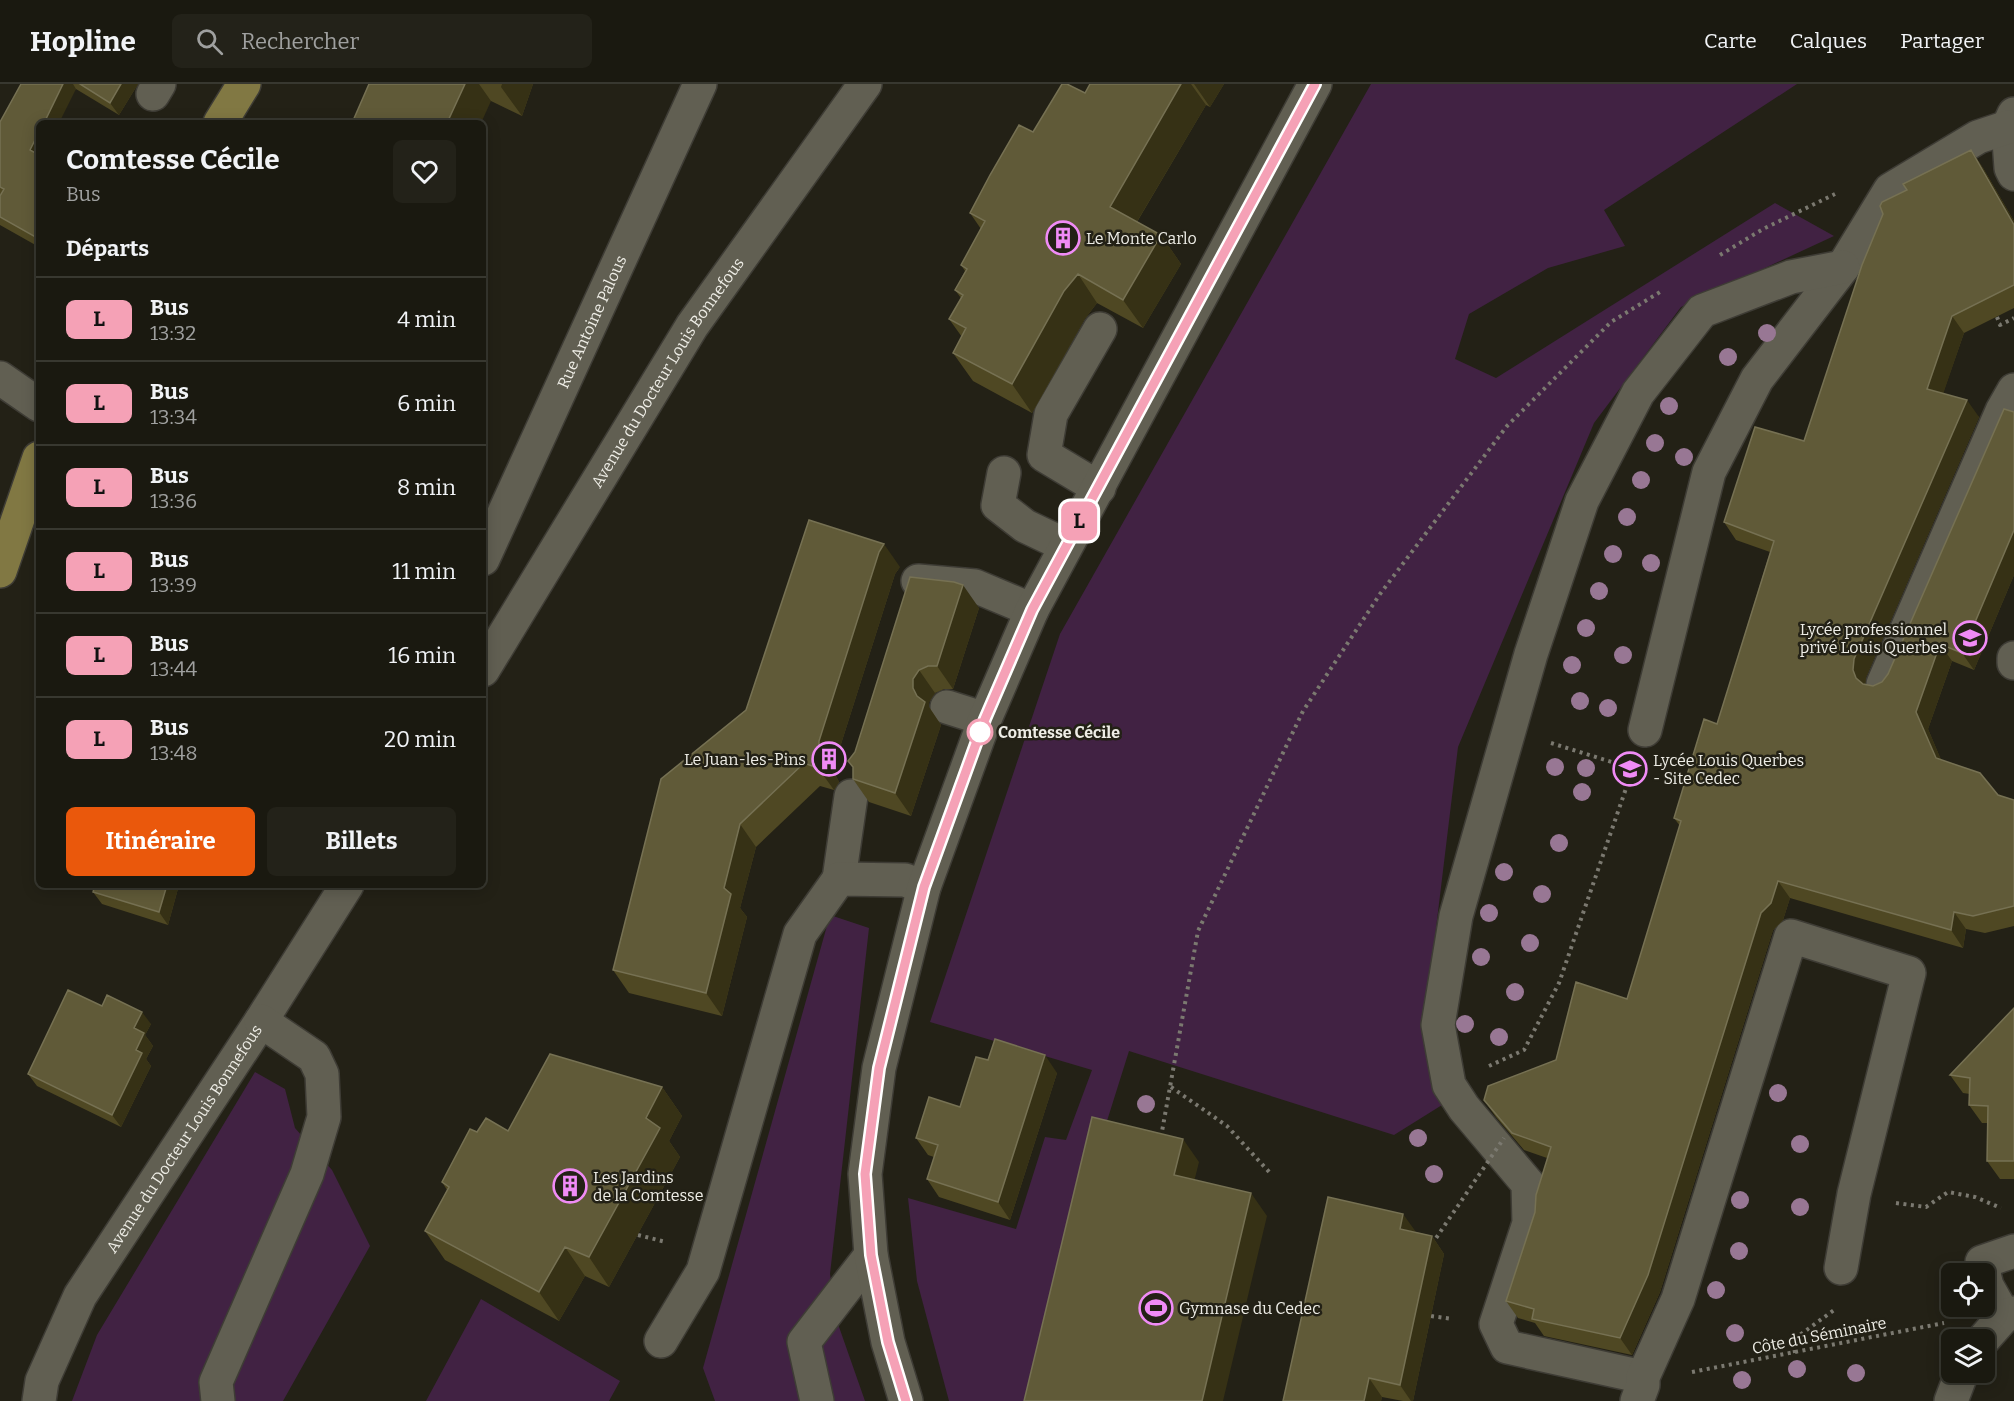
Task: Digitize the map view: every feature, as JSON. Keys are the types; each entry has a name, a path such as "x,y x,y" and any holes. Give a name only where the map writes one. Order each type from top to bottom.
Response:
{"main road":[{"path":"222,120 244,84"},
{"path":"0,571 36,467"}],"street":[{"name":"Rue Antoine Palous","path":"486,552 700,84"},
{"name":"Avenue du Docteur Louis Bonnefous","path":"486,665 692,326 866,84"},
{"path":"906,1401 888,1342 871,1255 865,1174 879,1068 924,887 985,719 1032,610 1315,84"},
{"path":"1645,730 1710,472 1757,379 1842,267 1890,190 1978,137 2011,121 2011,168 2014,174"},
{"path":"1841,1268 1854,1194 1909,973 1791,936 1678,1299 1641,1388 1507,1347 1496,1324 1529,1223 1528,1184 1464,1108 1449,1085 1438,1025 1456,916 1531,654 1582,501 1638,393 1702,310 1791,277 1842,267"},
{"path":"1099,488 1044,455 1051,414 1100,328"},
{"path":"0,378 36,403"},
{"path":"1883,684 2002,411 2014,390"},
{"path":"1004,474 998,505 1025,526 1065,545"},
{"path":"906,602 913,580 975,586 1032,610"},
{"path":"2014,658 2014,663"},
{"path":"947,707 985,719"},
{"path":"661,1341 703,1271 800,934 839,879 851,796"},
{"path":"839,879 905,880 924,887"},
{"name":"Avenue du Docteur Louis Bonnefous","path":"39,1401 42,1380 80,1296 261,1021 345,888"},
{"path":"218,1401 216,1382 307,1174 324,1117 322,1074 314,1057 261,1021"},
{"path":"1982,1263 2014,1251"},
{"path":"817,1401 804,1342 871,1255"},
{"path":"1995,1309 2000,1323"},
{"path":"1951,1401 1958,1383"}],"path":[{"path":"1712,260 1763,229 1856,184 1890,190"},
{"path":"1161,1137 1198,931 1303,711 1380,594 1507,426 1611,322 1662,291"},
{"path":"1997,317 2000,325 2014,318"},
{"path":"1524,1050 1559,983 1634,768 1545,742"},
{"path":"1171,1087 1227,1126 1270,1174"},
{"path":"1428,1250 1504,1138"},
{"path":"1903,1204 1926,1207 1948,1192 1975,1197 2008,1211"},
{"path":"638,1234 672,1242"},
{"name":"Côte du Séminaire","path":"1697,1371 1946,1323"},
{"path":"1793,1340 1795,1353"}],"shaded area":[{"path":"1371,84 1797,84 1604,210 1625,246 1548,268 1469,314 1455,359 1496,378 1775,203 1834,236 1681,307 1594,423 1458,747 1425,1019 1442,1105 1394,1135 1129,1051 1090,1175 1036,1401 949,1401 917,1281 908,1198 1016,1229 1045,1137 1066,1140 1092,1070 930,1022 1060,634"},
{"path":"830,915 869,928 830,1274 838,1324 865,1401 715,1401 703,1368"},
{"path":"255,1072 285,1089 295,1128 332,1170 370,1246 283,1401 72,1401 97,1335"},
{"path":"481,1299 620,1381 609,1401 426,1401"}],"building":[{"path":"21,84 63,84 45,120 36,120 36,138 30,150 36,153 36,237 0,217 0,196 4,189 0,187 0,122"},
{"path":"80,84 121,84 110,103"},
{"path":"369,84 465,84 448,120 353,120"},
{"name":"Le Monte Carlo","path":"1062,84 1067,84 1085,93 1090,84 1181,84 1110,207 1161,235 1123,300 1078,274 1064,291 1012,384 953,353 966,328 949,319 963,295 955,290 967,269 961,265 985,221 970,213 1019,125 1033,132"},
{"path":"1971,150 2014,225 2014,285 1952,316 1927,389 1967,400 1854,659 1853,670 1856,678 1863,684 1873,686 1882,682 1888,674 2004,409 2014,412 2014,530 1962,653 1940,644 1916,712 1936,758 1980,773 1998,795 2014,800 2014,906 1973,916 1954,912 1951,930 1778,881 1771,903 1761,913 1648,1275 1620,1338 1532,1319 1534,1309 1506,1301 1535,1212 1536,1195 1551,1147 1512,1133 1484,1100 1488,1086 1556,1060 1576,982 1627,999 1681,821 1674,818 1704,719 1717,724 1774,541 1724,522 1755,427 1804,441 1862,265 1883,214 1880,206 1882,202 1907,190 1903,184"},
{"path":"809,520 884,544 879,552 819,741 819,751 824,759 818,768 804,763 740,824 724,888 731,894 706,993 613,970 661,779 746,710"},
{"path":"910,577 963,585 937,666 928,666 919,670 913,679 913,688 917,696 925,702 895,793 853,779 853,767 848,761 855,752"},
{"path":"94,888 166,888 159,912 93,892"},
{"path":"68,990 102,1006 107,995 142,1012 134,1028 144,1033 136,1050 142,1053 112,1115 28,1074"},
{"path":"2014,1008 2014,1161 1987,1161 1988,1106 1969,1105 1970,1078 1950,1075"},
{"path":"995,1039 1045,1055 998,1202 927,1179 938,1145 916,1138 929,1097 960,1107 976,1057 988,1060"},
{"name":"Les Jardins de la Comtesse","path":"550,1054 662,1087 646,1118 660,1128 589,1257 565,1247 539,1292 425,1231 449,1187 442,1182 470,1129 477,1132 486,1118 508,1131"},
{"name":"Gymnase du Cedec","path":"1092,1117 1183,1139 1174,1175 1251,1193 1202,1401 1024,1401"},
{"path":"1328,1197 1403,1214 1400,1229 1432,1236 1400,1385 1369,1378 1364,1401 1283,1401"}],"bus line":[{"name":"L","path":"906,1401 888,1342 871,1255 865,1174 879,1068 924,887 985,719 1032,610 1315,84"}],"place":[{"name":"Le Monte Carlo","path":"1063,238"},
{"name":"Lycée professionnel privé Louis Querbes","path":"1970,638"},
{"name":"Comtesse Cécile","path":"980,732"},
{"name":"Le Juan-les-Pins","path":"829,759"},
{"name":"Lycée Louis Querbes - Site Cedec","path":"1630,769"},
{"name":"Les Jardins de la Comtesse","path":"570,1186"},
{"name":"Gymnase du Cedec","path":"1156,1308"}]}
